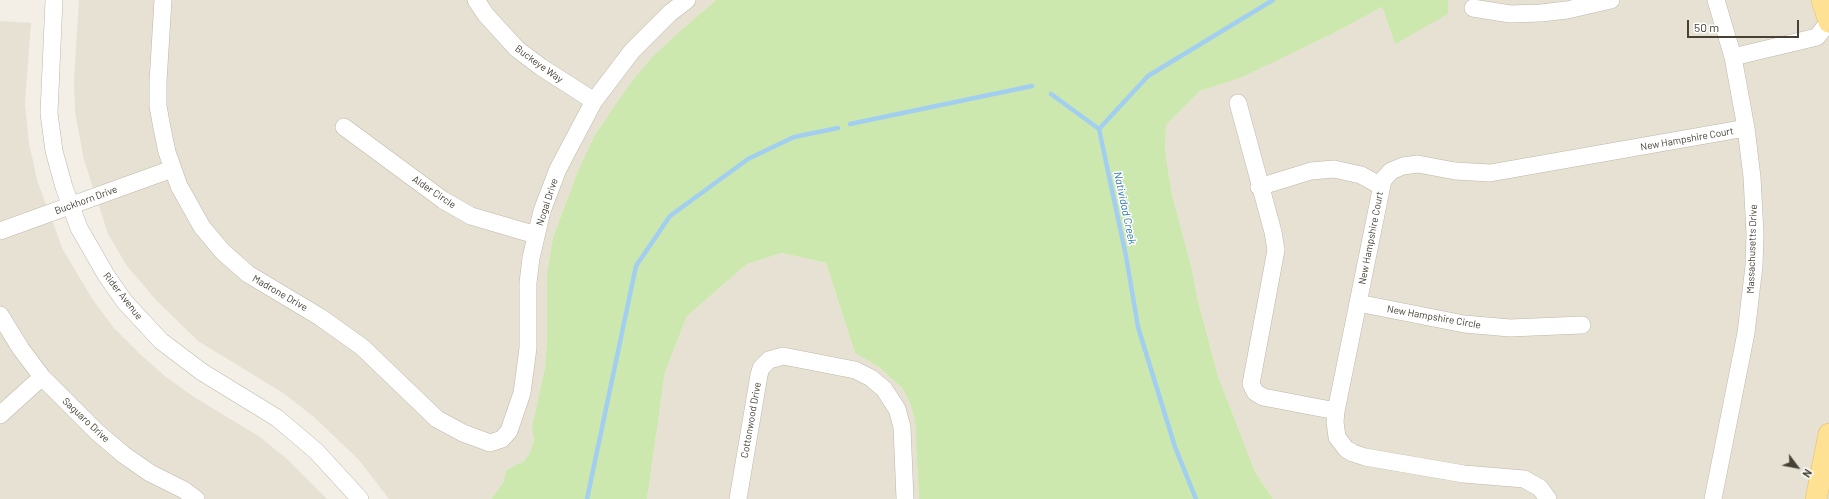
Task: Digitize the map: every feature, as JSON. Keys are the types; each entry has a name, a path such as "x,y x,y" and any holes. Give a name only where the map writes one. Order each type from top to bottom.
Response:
{"main road":[{"path":"1822,0 1826,30"},
{"path":"1816,499 1829,434"}],"street":[{"name":"Rider Avenue","path":"54,0 49,113 54,151 70,206 79,228 106,275 124,301 157,336 184,359 255,404 298,435 335,470 360,499"},
{"name":"Madrone Drive","path":"163,0 158,106 172,169 186,200 202,227 236,265 260,283 320,317 362,347 437,419 456,430 476,438 490,443 497,442"},
{"name":"Buckeye Way","path":"476,0 486,15 517,49 541,67 594,101"},
{"name":"Nogal Drive","path":"497,442 506,436 509,431 526,377 528,348 528,283 542,211 558,169 594,101 632,51 670,13 687,0"},
{"path":"1473,8 1510,14 1540,13 1567,10 1612,0"},
{"name":"Massachusetts Drive","path":"1713,499 1746,333 1754,266 1754,206 1746,128 1733,57 1716,0"},
{"path":"1733,57 1826,30"},
{"path":"1238,103 1259,186 1273,232 1276,250 1251,384 1256,392 1264,397 1336,411"},
{"name":"Alder Circle","path":"344,126 443,200 471,216 536,236"},
{"name":"New Hampshire Court","path":"1548,499 1540,488 1524,479 1464,474 1365,457 1353,453 1341,443 1337,437 1334,422 1383,180 1391,171 1403,166 1418,164 1455,172 1490,173 1746,128"},
{"path":"1259,186 1311,171 1334,168 1361,176 1381,186"},
{"name":"Buckhorn Drive","path":"0,231 172,169"},
{"name":"New Hampshire Circle","path":"1358,304 1464,324 1510,328 1582,325"},
{"name":"Saguaro Drive","path":"0,315 21,349 42,378 97,432 124,455 186,496"},
{"name":"Cottonwood Drive","path":"738,499 761,368 769,360 783,356 855,370 871,378 884,389 897,409 902,427 905,499"},
{"path":"0,415 42,378"}],"shaded area":[{"path":"79,0 716,0 653,56 631,82 594,136 577,173 553,237 547,273 547,340 545,367 532,426 534,441 529,454 524,461 506,470 503,483 491,499 389,499 359,460 314,417 283,393 198,341 156,300 127,266 108,234 84,160 75,112 74,81"},
{"path":"1449,0 1829,0 1829,499 1273,499 1255,472 1218,376 1172,195 1165,150 1166,125 1200,91 1243,77 1334,33 1382,7 1395,44 1448,5"},
{"path":"0,21 31,23 25,103 29,144 37,180 63,250 93,300 114,328 166,377 194,397 260,437 287,459 327,499 0,499"},
{"path":"782,253 826,263 855,353 879,367 902,388 910,403 915,421 919,499 647,499 665,372 687,316 747,264"}],"green space":[{"path":"716,0 1449,0 1448,14 1395,44 1382,7 1334,33 1243,77 1200,91 1166,125 1165,150 1172,195 1218,376 1255,472 1273,499 919,499 915,421 910,403 902,388 879,367 855,353 826,263 782,253 747,264 687,316 665,372 647,499 491,499 503,483 506,470 524,461 529,454 534,441 532,426 545,367 547,340 547,273 553,237 577,173 594,136 631,82 653,56"}],"waterway":[{"name":"Natividad Creek","path":"1099,129 1148,76 1273,0"},
{"path":"850,124 1032,86"},
{"path":"1051,94 1099,129"},
{"path":"587,499 636,266 670,216 748,159 794,137 838,128"},
{"name":"Natividad Creek","path":"1099,129 1126,256 1138,327 1175,447 1196,499"}]}
